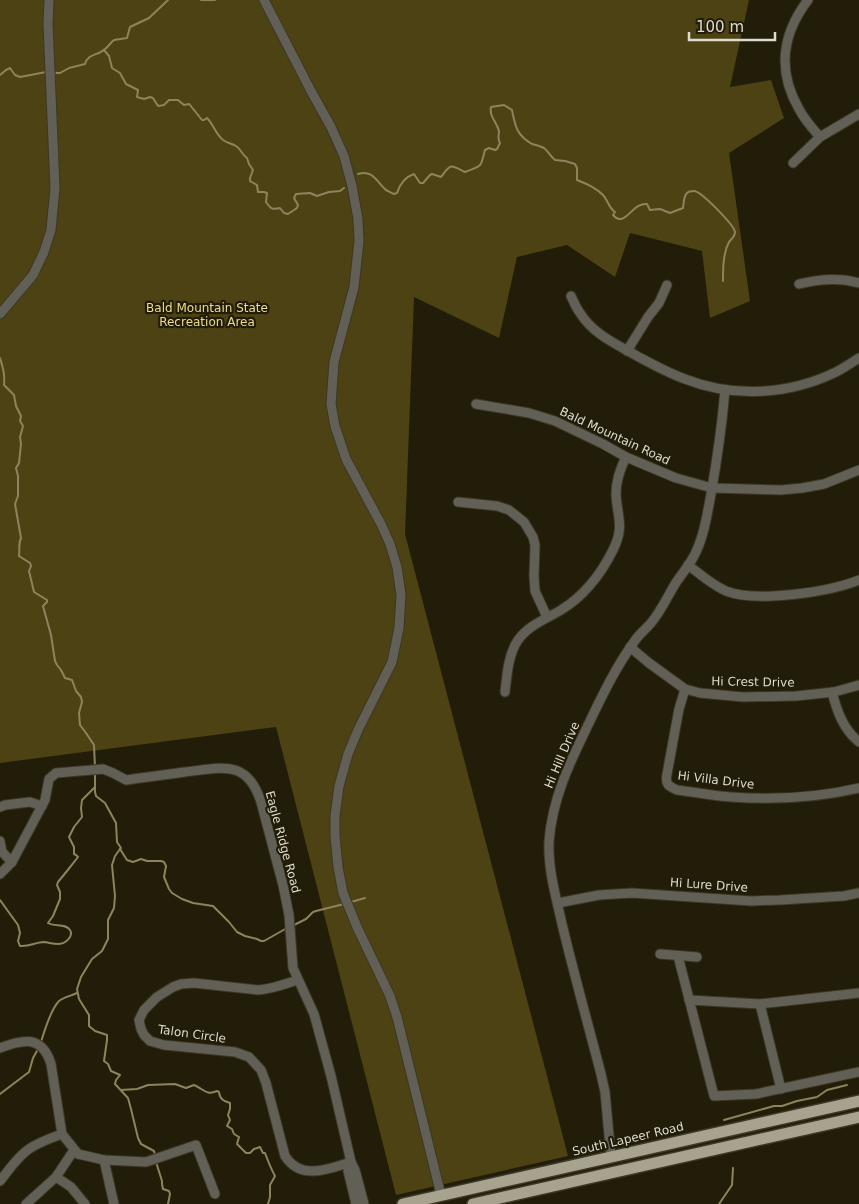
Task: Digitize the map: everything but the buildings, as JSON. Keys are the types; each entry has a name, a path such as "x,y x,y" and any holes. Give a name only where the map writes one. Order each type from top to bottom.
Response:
{"main road":[{"name":"South Lapeer Road","path":"403,1204 419,1202 441,1195 859,1101"},
{"path":"473,1204 859,1117"},
{"path":"692,1154 697,1146 694,1138"}],"street":[{"path":"0,314 33,275 44,252 51,230 55,188 48,24 49,0"},
{"path":"264,0 331,127 344,156 358,219 359,241 354,287 334,362 332,404 335,426 346,459 390,544 397,567 401,595 399,628 392,662 358,730 348,754 339,786 335,816 336,844 343,894 390,996 397,1017 441,1195"},
{"path":"808,0 791,27 786,46 785,73 798,108 820,136"},
{"path":"793,163 820,136 859,114"},
{"path":"800,284 817,280 858,279"},
{"path":"627,350 658,303 667,284"},
{"path":"571,296 588,324 605,337 652,364 685,379 725,390 771,391 791,387 835,372 859,358"},
{"name":"Hi Hill Drive","path":"611,1157 605,1092 550,865 551,821 557,794 566,771 618,665 640,632 651,624 665,604 677,581 694,556 706,523 722,426 725,390"},
{"name":"Bald Mountain Road","path":"476,404 529,413 556,421 626,457 676,478 712,488 795,489 824,484 859,470"},
{"path":"505,692 507,669 511,654 518,640 533,625 560,611 582,594 601,571 614,549 620,521 616,494 617,482 626,457"},
{"path":"458,502 496,506 510,510 524,522 533,537 535,545 535,591 547,617"},
{"path":"688,565 726,591 750,596 784,595 822,590 859,580"},
{"name":"Hi Crest Drive","path":"630,647 668,678 685,689 714,695 743,697 796,696 832,692 859,686"},
{"name":"Hi Villa Drive","path":"685,689 678,708 667,774 666,781 669,786 677,790 721,796 761,798 805,797 839,793 859,788"},
{"path":"832,692 841,718 852,736 859,742"},
{"name":"Eagle Ridge Road","path":"0,874 12,862 42,806 49,779 56,772 103,769 126,780 224,768 240,772 246,777 253,784 261,802 289,915 293,968 314,1014 351,1162 364,1204"},
{"path":"0,807 30,802 42,806"},
{"path":"0,841 2,852 12,862"},
{"name":"Hi Lure Drive","path":"558,903 593,896 632,892 751,901 844,896 859,893"},
{"path":"660,954 697,957"},
{"path":"678,956 714,1096 756,1094 859,1072"},
{"name":"Talon Circle","path":"298,980 277,988 258,990 194,983 181,984 157,997 144,1010 140,1020 141,1029 150,1041 164,1045 235,1052 249,1057 261,1070 285,1156 294,1167 305,1172 312,1172 351,1162"},
{"path":"689,1000 760,1004 859,993"},
{"path":"760,1004 781,1089"},
{"path":"0,1048 28,1040 36,1043 48,1055 62,1134 76,1152 104,1160 146,1162 196,1145 215,1194"},
{"path":"0,1181 16,1160 28,1149 62,1134"},
{"path":"35,1204 58,1179 76,1152"},
{"path":"104,1160 114,1204"},
{"name":"Eagle Ridge Road","path":"351,1162 348,1171 356,1204"},
{"path":"26,1204 58,1179"},
{"path":"58,1179 71,1187 85,1204"}],"green space":[{"name":"Bald Mountain State Recreation Area","path":"0,0 749,0 730,87 771,80 784,118 729,153 750,301 710,318 702,251 630,233 615,277 567,245 517,257 499,338 414,297 405,534 568,1156 396,1195 276,727 0,763"}],"waterway":[{"path":"53,73 60,73 69,68 85,64 88,58 102,51 114,40 127,38 130,27 149,18 168,0"},
{"path":"201,0 215,0"},
{"path":"104,50 109,56 112,68 120,73 126,84 138,90 137,97 144,99 153,98 158,106 164,105 169,100 178,100 184,105 189,104 202,120 207,118 223,140 238,147 247,158 253,170 250,181 257,185 258,192 267,193 266,202 272,208 280,208 284,213 288,214 297,208 298,205 294,198 296,194 310,193 317,196 340,191 344,188"},
{"path":"0,75 10,68 15,75 20,77 46,72"},
{"path":"358,174 367,173 371,175 386,190 394,194 397,193 405,179 414,174 420,183 423,183 432,174 441,177 451,167 465,172 475,168 480,165 485,150 489,148 495,150 500,143 498,138 499,131 492,117 491,107 504,105 512,110 519,133 527,141 544,148 555,160 575,164 577,180 588,184 603,195 615,212 613,215 617,218 625,217 642,204 647,204 650,210 660,209 670,213 683,208 687,193 694,191 703,196 723,216 735,232 726,251 723,281"},
{"path":"0,358 4,374 4,385 14,395 23,426 20,437 19,463 16,468 18,496 15,504 21,538 19,556 30,563 29,571 34,592 47,600 43,606 51,635 55,661 65,678 72,680 76,691 81,697 80,725 94,745 95,768"},
{"path":"95,772 96,796 105,803 116,823 117,842 127,860 133,862 141,859 164,862 166,866 164,877 172,893 193,903 213,906 237,932 245,936 264,941 287,928"},
{"path":"0,900 18,925 20,933 18,941 20,946 44,942 61,944 70,937 71,931 68,928 48,923 60,899 58,882 78,857 74,854 74,847 69,837 82,817 82,800 95,787"},
{"path":"120,849 112,865 115,896 114,908 108,920 108,939 102,951 92,959 81,977 77,989 79,999 89,1015 89,1026 95,1031 107,1035 104,1061 108,1064 111,1071 120,1075 115,1084 128,1098 138,1138 141,1144 154,1151 155,1155"},
{"path":"351,902 365,898"},
{"path":"294,925 306,919 313,912 344,904"},
{"path":"41,1042 56,1004 77,993"},
{"path":"0,1094 29,1072 38,1049"},
{"path":"121,1090 137,1089 148,1085 175,1084 186,1088 194,1085 210,1093 219,1092 221,1098 230,1103 228,1115 230,1120 227,1126 239,1137 237,1144 246,1153 250,1153 260,1147 263,1153 265,1153 275,1176 270,1185 268,1204"},
{"path":"724,1120 774,1106 782,1106 817,1097 827,1090 847,1085"},
{"path":"156,1162 163,1189 169,1191 170,1194 168,1204"},
{"path":"719,1204 732,1185 733,1168"}]}
